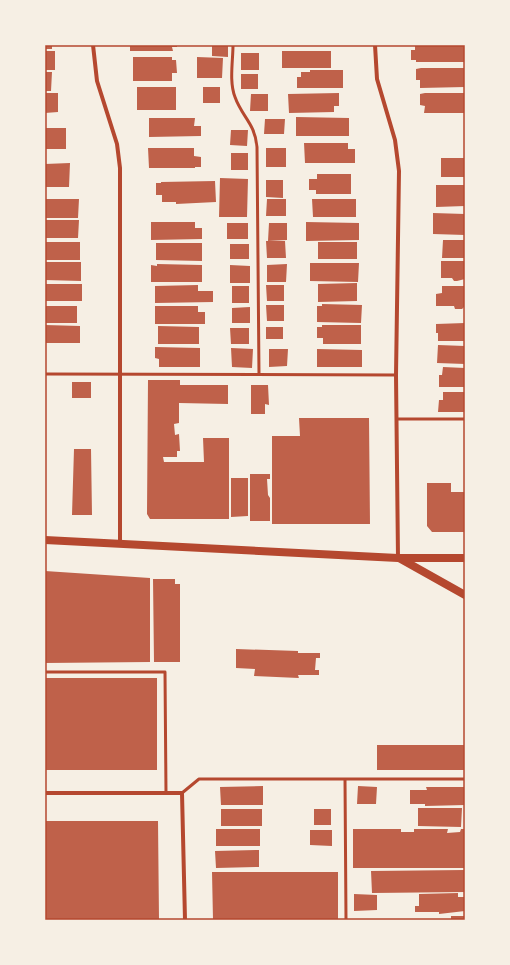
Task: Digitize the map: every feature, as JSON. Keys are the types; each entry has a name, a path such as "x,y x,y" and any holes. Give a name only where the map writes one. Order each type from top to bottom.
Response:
{"main road":[{"path":"45,540 398,558 465,558"},
{"path":"398,558 465,595"}],"street":[{"path":"93,45 97,81 117,144 120,168 120,543"},
{"path":"375,45 377,79 395,140 399,171 396,375 398,558"},
{"path":"45,793 182,793 185,920"}],"lane":[{"path":"233,45 233,89 235,99 256,133 259,374"},
{"path":"45,374 396,375"},
{"path":"397,419 465,419"},
{"path":"45,672 165,672 166,793"},
{"path":"182,793 198,778 465,779"},
{"path":"345,779 346,920"}],"building":[{"path":"45,45 52,45 52,49 45,49"},
{"path":"130,45 177,45 177,47 172,47 173,51 130,51"},
{"path":"212,45 228,45 228,57 212,56"},
{"path":"415,45 465,45 465,62 416,62 416,60 411,60 411,50 415,50"},
{"path":"45,51 55,51 55,70 45,70"},
{"path":"282,51 331,51 331,68 282,68"},
{"path":"241,53 259,53 259,70 241,70"},
{"path":"133,57 172,57 172,60 176,60 177,73 172,73 172,81 133,81"},
{"path":"197,57 223,58 222,78 197,78"},
{"path":"465,68 465,87 420,88 420,80 416,80 416,69"},
{"path":"310,70 343,70 343,88 297,88 297,77 301,77 301,72 310,72"},
{"path":"45,72 52,72 51,91 45,91"},
{"path":"241,74 258,74 258,89 241,89"},
{"path":"137,87 176,87 176,110 137,110"},
{"path":"203,87 220,87 220,103 203,103"},
{"path":"45,93 58,93 58,112 45,113"},
{"path":"339,93 339,106 334,106 334,112 289,113 288,94"},
{"path":"465,93 465,113 424,113 425,106 420,105 420,94"},
{"path":"251,94 268,94 268,111 250,111"},
{"path":"296,117 349,118 349,136 296,136"},
{"path":"149,118 195,118 194,126 201,126 201,136 149,137"},
{"path":"265,119 285,119 284,134 264,134"},
{"path":"45,128 66,128 66,149 45,149"},
{"path":"231,130 248,130 247,146 230,145"},
{"path":"304,143 348,143 348,149 355,149 355,163 305,163"},
{"path":"148,148 194,148 194,156 201,157 201,167 149,168"},
{"path":"266,148 286,148 286,167 266,167"},
{"path":"231,153 248,153 248,170 231,170"},
{"path":"441,158 465,158 465,177 441,177"},
{"path":"70,163 69,187 45,187 45,164"},
{"path":"317,174 351,174 351,194 316,194 316,190 309,190 309,179 317,179"},
{"path":"220,178 248,179 247,217 219,217"},
{"path":"266,180 283,180 283,198 266,197"},
{"path":"215,181 216,202 176,204 176,202 162,202 162,195 156,195 156,183"},
{"path":"436,185 465,185 465,206 436,207"},
{"path":"45,199 79,199 78,218 45,218"},
{"path":"267,199 286,199 286,216 266,216"},
{"path":"312,199 356,199 356,217 313,217"},
{"path":"433,213 465,214 465,235 433,234"},
{"path":"45,220 79,220 78,238 45,238"},
{"path":"151,222 195,222 195,228 202,228 202,239 151,240"},
{"path":"306,222 359,223 359,240 306,241"},
{"path":"227,223 248,223 248,239 227,239"},
{"path":"269,223 287,223 287,240 268,241"},
{"path":"443,240 465,240 465,258 442,258"},
{"path":"266,241 285,241 286,258 267,258"},
{"path":"45,242 80,242 80,260 45,260"},
{"path":"318,242 357,242 357,259 318,259"},
{"path":"156,243 202,243 202,261 156,260"},
{"path":"230,244 249,244 249,259 230,259"},
{"path":"441,261 465,261 465,279 454,281 452,278 441,278"},
{"path":"45,262 81,262 81,281 45,280"},
{"path":"310,263 359,263 358,282 310,281"},
{"path":"157,264 202,265 202,282 151,282 151,265 157,266"},
{"path":"287,264 286,282 267,282 267,265"},
{"path":"230,265 250,266 250,283 230,283"},
{"path":"357,283 357,301 318,302 318,284"},
{"path":"45,284 82,284 82,301 45,301"},
{"path":"198,285 198,291 213,291 213,302 155,303 155,286"},
{"path":"266,285 284,285 284,301 267,301"},
{"path":"232,286 249,286 249,303 232,303"},
{"path":"442,286 465,286 465,306 462,309 455,309 454,306 436,306 436,294 442,293"},
{"path":"322,304 362,305 361,323 317,322 317,306 322,306"},
{"path":"266,305 284,305 284,321 267,321"},
{"path":"45,306 77,306 77,323 45,323"},
{"path":"155,306 198,306 198,312 205,312 205,324 155,324"},
{"path":"250,307 250,323 232,323 232,308"},
{"path":"465,323 465,341 438,341 436,324"},
{"path":"45,325 80,326 80,343 45,343"},
{"path":"322,325 361,325 361,344 323,344 323,338 317,338 317,327 322,327"},
{"path":"158,326 199,327 199,344 158,344"},
{"path":"266,327 283,327 283,339 266,339"},
{"path":"230,328 249,328 249,344 231,344"},
{"path":"438,345 465,346 465,364 437,363"},
{"path":"155,347 200,348 200,367 159,367 159,359 155,358"},
{"path":"231,348 253,349 252,368 232,367"},
{"path":"269,349 288,349 287,366 269,367"},
{"path":"317,349 362,350 362,367 317,367"},
{"path":"443,367 465,368 465,387 439,387 439,375 442,375"},
{"path":"148,380 180,380 180,385 228,385 228,404 179,403 179,423 174,424 175,435 179,434 180,451 177,451 177,457 163,457 164,462 204,462 203,438 229,438 229,519 150,519 147,514"},
{"path":"72,382 91,382 91,398 72,398"},
{"path":"251,385 268,385 269,405 265,404 265,414 251,414"},
{"path":"443,392 465,392 465,412 438,412 439,400 443,400"},
{"path":"299,418 369,418 370,524 272,524 272,436 300,436"},
{"path":"74,449 91,449 92,515 72,515"},
{"path":"250,474 270,474 270,479 267,479 268,495 270,498 270,521 250,521"},
{"path":"231,478 248,478 248,516 231,517"},
{"path":"427,483 451,483 451,492 465,492 465,532 432,532 427,526"},
{"path":"45,571 150,578 150,662 45,663"},
{"path":"153,579 175,579 175,584 180,584 180,662 154,662"},
{"path":"236,649 320,653 320,658 316,658 315,670 319,670 319,675 298,675 299,678 254,676 255,669 236,668"},
{"path":"45,678 157,678 157,770 45,770"},
{"path":"377,745 465,745 465,770 377,770"},
{"path":"263,786 263,805 221,805 220,787"},
{"path":"358,786 377,787 376,804 357,804"},
{"path":"426,787 465,787 465,805 425,806 425,804 410,804 410,790 427,790"},
{"path":"418,808 462,808 461,827 418,826"},
{"path":"221,809 262,809 262,826 221,826"},
{"path":"314,809 331,809 331,825 314,825"},
{"path":"45,821 158,821 159,920 45,920"},
{"path":"216,829 260,829 260,846 216,846"},
{"path":"353,829 401,829 401,832 414,832 414,829 448,829 447,833 460,832 461,829 465,829 465,868 353,868"},
{"path":"310,830 332,830 332,846 310,845"},
{"path":"259,850 259,867 216,868 215,851"},
{"path":"465,870 465,892 372,893 371,871"},
{"path":"212,872 338,872 338,920 213,920"},
{"path":"458,893 458,897 464,897 465,911 439,914 439,912 415,912 415,906 419,906 419,894"},
{"path":"354,894 377,895 377,910 354,911"},
{"path":"451,916 465,916 465,920 451,920"}]}
